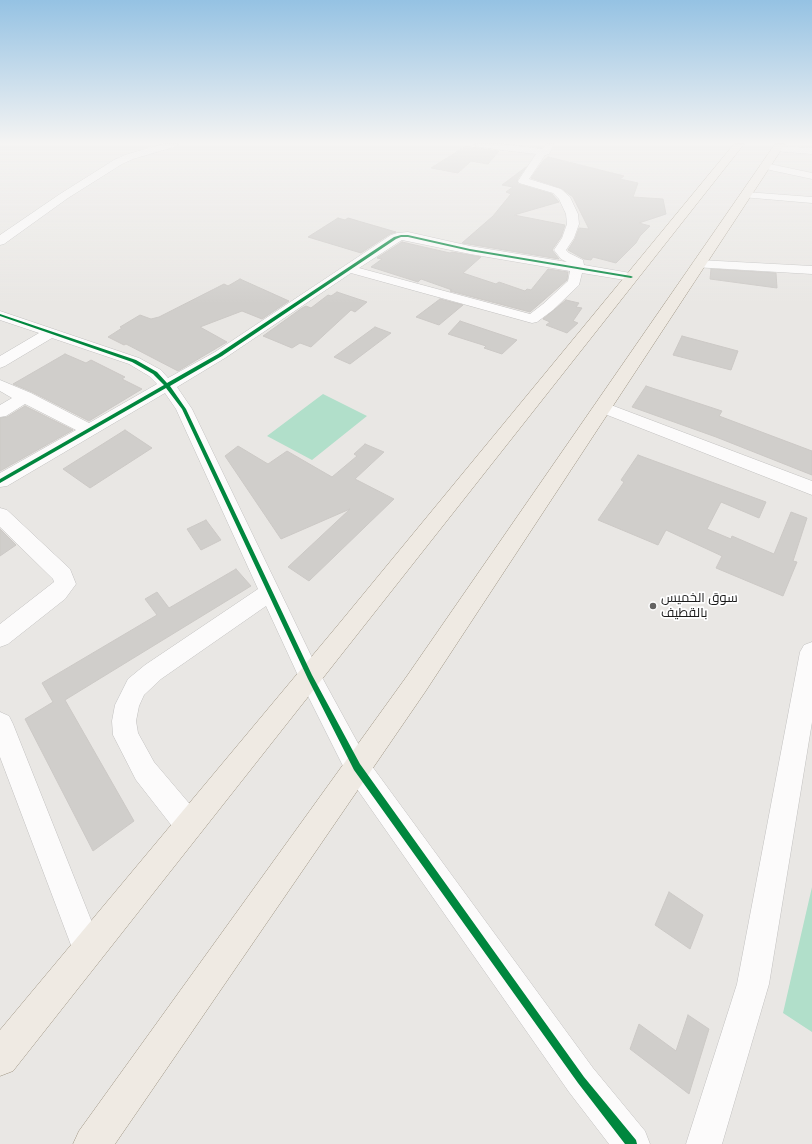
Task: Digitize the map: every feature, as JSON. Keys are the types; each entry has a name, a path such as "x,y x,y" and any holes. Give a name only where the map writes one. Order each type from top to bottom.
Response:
{"main road":[{"path":"0,1058 310,677 696,197"},
{"path":"92,1144 358,767 744,197"}],"street":[{"path":"0,241 62,197"},
{"path":"350,269 532,320 574,282 578,263 565,256 560,250 568,238 573,224 572,214 564,197"},
{"path":"778,197 812,200"},
{"path":"0,481 220,355 395,238 408,236 470,250 631,277"},
{"path":"699,264 812,270"},
{"path":"0,315 134,361 155,373 168,386 184,409 310,677 358,767 581,1080 632,1144"},
{"path":"0,363 51,332"},
{"path":"0,385 89,430"},
{"path":"0,412 25,397"},
{"path":"603,407 812,488"},
{"path":"0,515 63,575 65,584 57,593 0,637"},
{"path":"189,825 145,771 126,735 124,721 127,705 136,688 153,672 270,592"},
{"path":"704,1144 753,984 812,656"},
{"path":"0,724 88,950"}],"green space":[{"path":"323,394 367,416 312,460 267,436"},
{"path":"812,887 812,1032 783,1013"}],"building":[{"path":"508,197 555,197 559,202 514,215 565,225 561,237 552,250 559,259 462,243 493,216"},
{"path":"573,197 663,199 666,214 639,223 650,226 616,263 593,257 591,260 584,259 568,250 575,239 579,228 589,229"},
{"path":"338,218 345,220 348,218 396,232 390,234 361,253 308,237"},
{"path":"402,242 450,253 452,252 481,257 463,273 496,284 499,282 525,291 527,289 531,290 548,269 568,272 567,280 530,312 450,291 452,290 421,279 418,282 371,267 382,259 377,258"},
{"path":"711,269 776,273 777,288 710,279"},
{"path":"240,279 289,301 262,319 242,311 200,327 227,342 178,371 126,344 124,345 108,337 122,328 120,327 140,315 151,319 159,317 224,284 228,286"},
{"path":"337,292 367,302 355,312 351,310 311,347 300,343 292,348 263,336 302,308 306,306 311,308 328,295 331,296"},
{"path":"440,299 463,305 439,325 416,317"},
{"path":"566,300 579,303 576,307 582,308 573,321 578,323 567,333 546,325 550,322 543,319"},
{"path":"460,321 517,340 502,354 484,348 486,346 448,334"},
{"path":"375,327 391,333 350,364 334,357"},
{"path":"682,336 738,351 731,370 673,355"},
{"path":"65,354 86,363 91,360 125,377 122,379 142,389 89,421 13,384"},
{"path":"646,386 722,411 719,416 812,451 812,475 716,437 632,407"},
{"path":"25,406 73,430 0,471 0,418 7,417"},
{"path":"125,430 152,448 90,488 63,469"},
{"path":"365,444 384,452 355,479 394,499 309,581 288,567 350,509 281,539 225,456 238,446 268,464 287,451 332,477 357,456 354,454"},
{"path":"638,455 766,502 759,518 721,502 707,529 731,539 732,536 774,554 791,512 807,518 793,561 797,562 783,596 716,568 722,556 666,530 658,545 598,520 624,482 621,480"},
{"path":"206,520 221,540 201,550 187,529"},
{"path":"0,529 16,545 0,556"},
{"path":"236,569 251,586 65,700 134,821 93,851 25,719 53,702 42,683 157,615 145,599 157,592 169,608"},
{"path":"669,892 703,915 690,949 655,925"},
{"path":"688,1015 709,1029 689,1094 630,1049 639,1024 676,1051"}],"cycle path":[{"path":"0,481 220,355 395,238 401,236 408,236 470,250 631,277"},
{"path":"0,315 134,361 155,373 171,390 184,409 310,677 357,767 581,1080 632,1144"}],"place":[{"name":"سوق الخميس بالقطيف","path":"653,606"}]}
